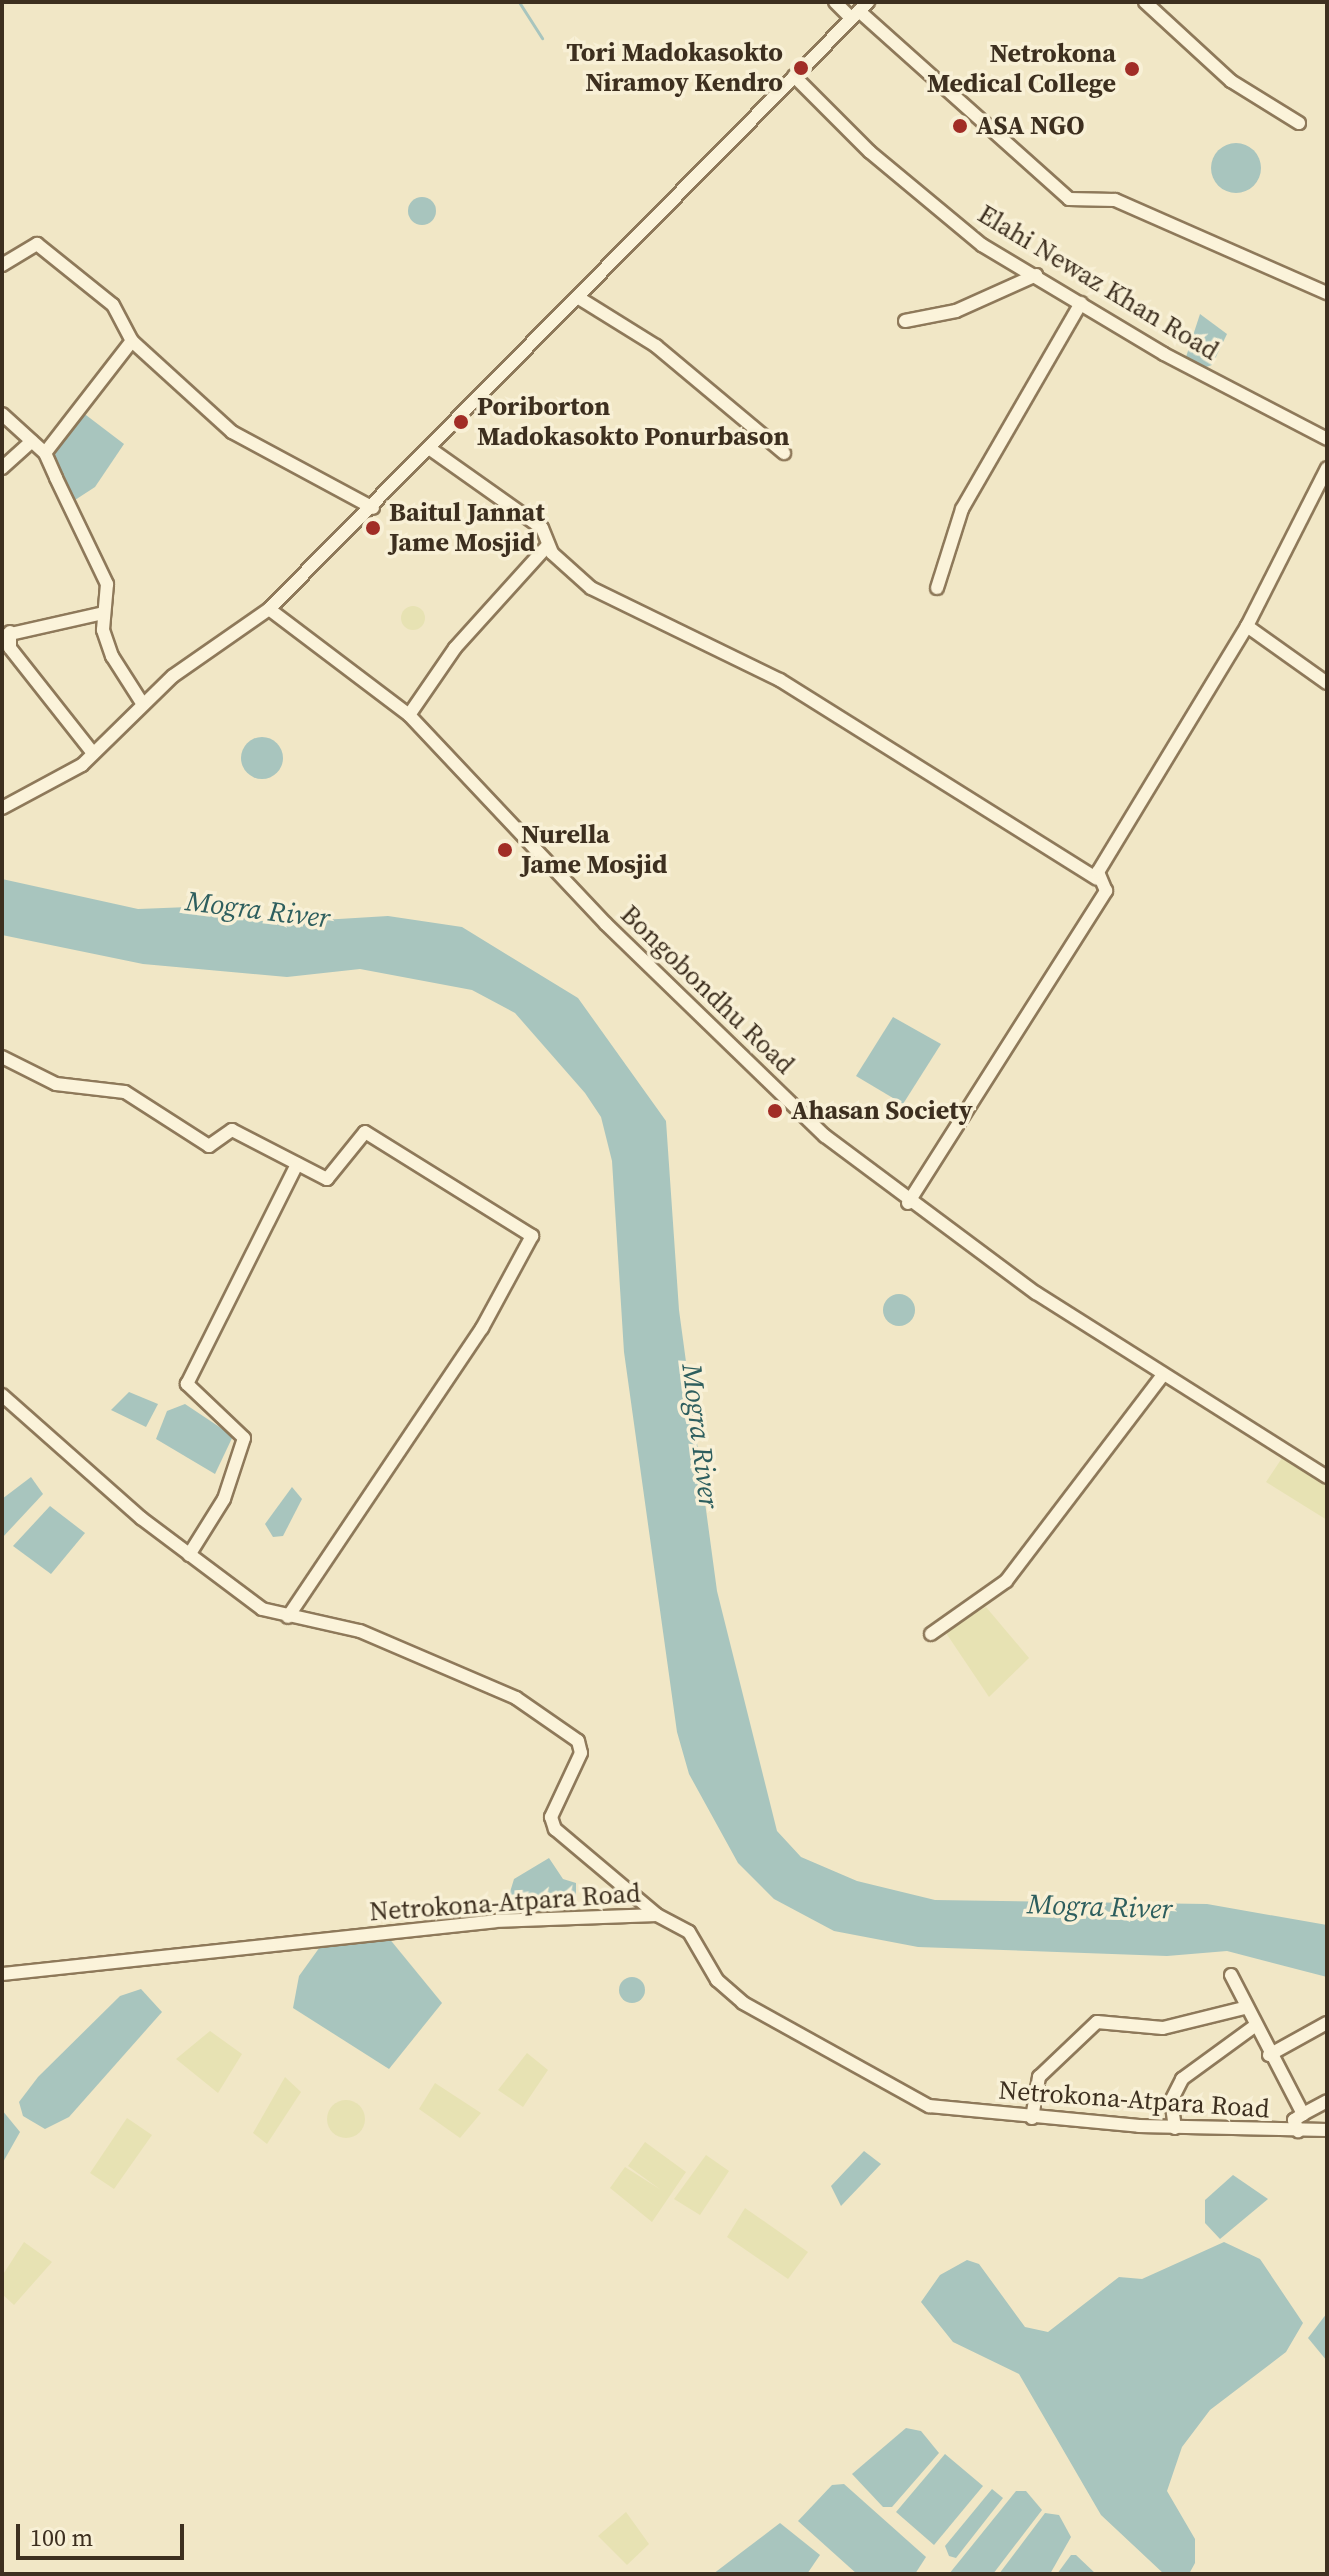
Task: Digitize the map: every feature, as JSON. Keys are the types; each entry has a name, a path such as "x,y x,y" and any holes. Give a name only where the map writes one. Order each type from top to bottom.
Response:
{"street":[{"path":"835,2 859,10 1069,199 1115,200 1327,293"},
{"path":"1145,2 1231,81 1299,123"},
{"path":"2,808 93,753 142,703 269,609 373,508 859,10"},
{"name":"Elahi Newaz Khan Road","path":"794,76 870,152 982,245 1327,439"},
{"path":"2,265 37,244 113,305 132,341 248,443 373,508"},
{"path":"905,321 956,311 1036,275"},
{"path":"579,298 656,346 784,453"},
{"path":"937,588 962,509 1081,303"},
{"path":"45,453 132,341"},
{"path":"2,414 45,453 107,584 104,613 112,656 142,703"},
{"path":"2,468 32,441"},
{"path":"429,448 536,523 548,545 598,592 780,680 1097,879 1106,891 908,1203"},
{"path":"1097,879 1247,626 1327,468"},
{"path":"409,715 455,648 548,545"},
{"name":"Bongobondhu Road","path":"269,609 409,715 606,924 825,1136 908,1203 1163,1375 1327,1477"},
{"path":"93,753 10,648 6,635 104,613"},
{"path":"1247,626 1327,683"},
{"path":"2,1057 56,1084 125,1092 203,1144 211,1146 232,1130 331,1178 365,1132 527,1232 532,1247 288,1617"},
{"path":"189,1555 224,1499 244,1438 187,1384 297,1164"},
{"path":"931,1634 1006,1581 1163,1375"},
{"path":"2,1395 189,1555 262,1609 360,1631 516,1698 578,1741 581,1753 551,1817 555,1829 657,1915"},
{"name":"Netrokona-Atpara Road","path":"2,1974 494,1921 657,1915 689,1932 732,1995 908,2098 1032,2118 1175,2128 1327,2130"},
{"path":"1231,1975 1252,2028 1303,2114"},
{"path":"1032,2118 1039,2077 1097,2022 1163,2028 1244,2008"},
{"path":"1269,2055 1327,2023"},
{"path":"1175,2128 1171,2101 1182,2079 1252,2028"},
{"path":"1298,2131 1294,2120 1327,2101"}],"shaded area":[{"path":"413,606 424,613 425,618 418,629 413,630 402,623 401,618 408,607"},
{"path":"1284,1455 1327,1484 1327,1520 1266,1482"},
{"path":"986,1607 1029,1658 989,1697 944,1630"},
{"path":"210,2031 242,2054 218,2093 176,2059"},
{"path":"527,2053 548,2070 523,2107 498,2090"},
{"path":"285,2077 301,2092 267,2144 253,2133"},
{"path":"435,2083 481,2113 460,2138 419,2109"},
{"path":"346,2100 359,2106 365,2119 359,2132 346,2138 333,2132 327,2119 333,2106"},
{"path":"127,2118 152,2135 114,2189 90,2173"},
{"path":"645,2142 686,2172 652,2222 610,2188 625,2167 661,2190 628,2166"},
{"path":"706,2155 729,2171 700,2215 674,2199"},
{"path":"745,2208 808,2252 788,2279 727,2237"},
{"path":"24,2242 52,2262 14,2305 2,2294 2,2276"},
{"path":"626,2512 649,2544 627,2565 598,2536"}],"water":[{"path":"1236,143 1254,150 1261,168 1254,186 1236,193 1218,186 1211,168 1218,150"},
{"path":"422,197 432,201 436,211 432,221 422,225 412,221 408,211 412,201"},
{"path":"1200,314 1227,334 1212,365 1200,369 1186,357"},
{"path":"82,412 124,444 95,487 75,500 50,458"},
{"path":"262,737 277,743 283,758 277,773 262,779 247,773 241,758 247,743"},
{"name":"Mogra River","path":"2,879 138,909 189,907 273,923 388,916 462,927 578,998 666,1121 679,1310 717,1591 777,1831 801,1857 857,1881 935,1900 1207,1904 1327,1925 1327,1977 1227,1951 1167,1956 918,1947 834,1931 774,1899 738,1863 689,1774 677,1732 624,1352 612,1161 601,1117 585,1093 515,1013 472,990 360,969 287,977 143,964 2,935"},
{"path":"893,1017 941,1044 903,1104 856,1076"},
{"path":"899,1294 910,1299 915,1310 910,1321 899,1326 888,1321 883,1310 888,1299"},
{"path":"129,1392 158,1404 146,1427 111,1410"},
{"path":"185,1404 233,1436 215,1474 156,1439 167,1411"},
{"path":"31,1477 43,1494 2,1538 2,1499"},
{"path":"292,1487 302,1499 283,1536 273,1537 265,1524"},
{"path":"50,1506 85,1533 51,1574 13,1546"},
{"path":"549,1858 563,1879 576,1883 576,1907 503,1915 514,1879"},
{"path":"388,1937 442,2003 389,2069 293,2008 299,1976 322,1944"},
{"path":"632,1977 641,1981 645,1990 641,1999 632,2003 623,1999 619,1990 623,1981"},
{"path":"141,1989 162,2012 69,2117 45,2129 23,2116 19,2102 38,2077 120,1996"},
{"path":"2,2110 20,2132 2,2164"},
{"path":"864,2151 881,2164 841,2206 831,2186"},
{"path":"1233,2175 1268,2199 1220,2239 1205,2223 1205,2200"},
{"path":"1224,2242 1260,2259 1303,2323 1286,2352 1210,2410 1182,2447 1167,2491 1195,2539 1195,2563 1189,2574 1164,2574 1101,2515 1019,2374 953,2342 921,2302 940,2275 967,2260 979,2264 1025,2327 1048,2332 1119,2277 1142,2279"},
{"path":"1327,2313 1327,2361 1308,2338"},
{"path":"906,2428 921,2431 939,2453 892,2507 883,2507 852,2474"},
{"path":"945,2454 983,2486 934,2545 896,2512"},
{"path":"844,2484 926,2557 915,2574 857,2574 798,2521 832,2485"},
{"path":"992,2489 1003,2498 956,2558 949,2556 945,2546"},
{"path":"1016,2491 1026,2491 1042,2510 993,2574 949,2574"},
{"path":"1045,2513 1059,2515 1071,2537 1050,2574 999,2574"},
{"path":"780,2523 820,2555 807,2574 713,2574"},
{"path":"1071,2555 1076,2555 1096,2574 1057,2574"}],"waterway":[{"path":"519,2 542,38"}],"place":[{"name":"Tori Madokasokto Niramoy Kendro","path":"801,68"},
{"name":"Netrokona Medical College","path":"1132,69"},
{"name":"ASA NGO","path":"960,126"},
{"name":"Poriborton Madokasokto Ponurbason","path":"461,422"},
{"name":"Baitul Jannat Jame Mosjid","path":"373,528"},
{"name":"Nurella Jame Mosjid","path":"505,850"},
{"name":"Ahasan Society","path":"775,1111"}]}
